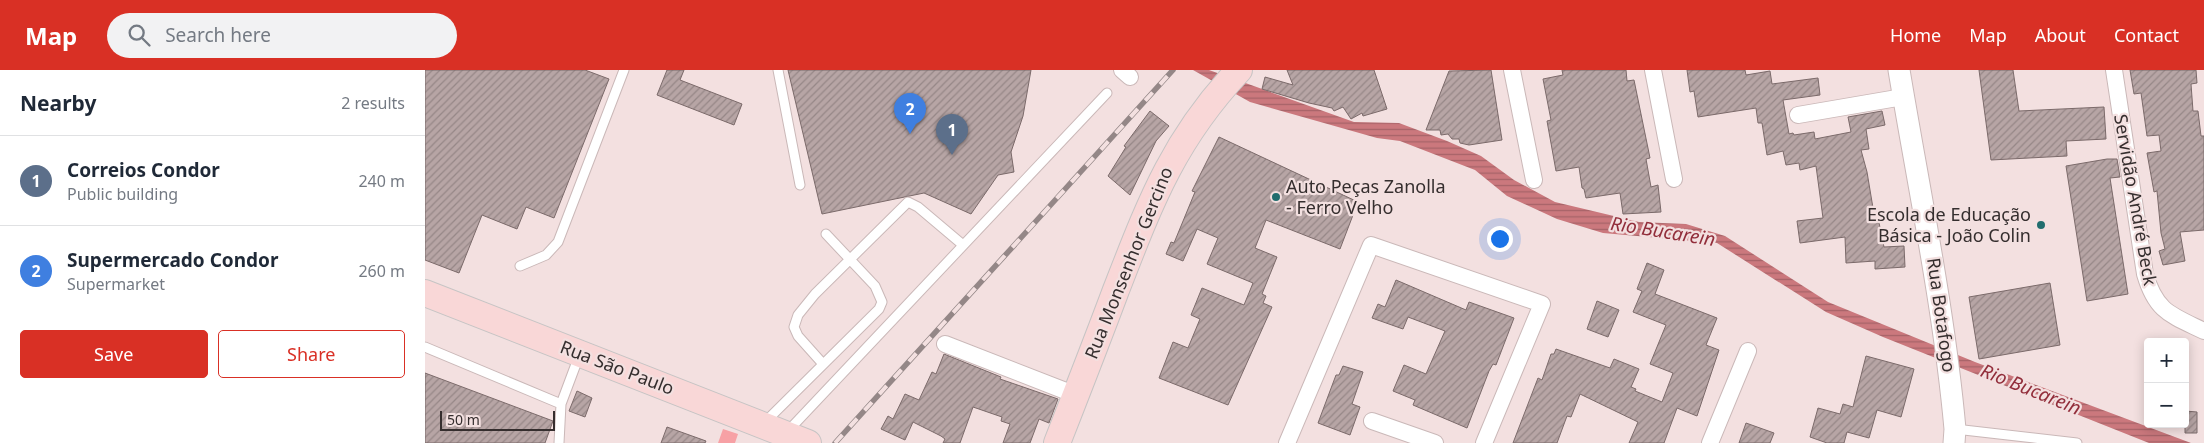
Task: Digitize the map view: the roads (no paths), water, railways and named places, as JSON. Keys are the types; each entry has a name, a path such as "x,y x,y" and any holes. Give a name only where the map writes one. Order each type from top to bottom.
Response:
{"main road":[{"name":"Rua Monsenhor Gercino","path":"1057,443 1147,212 1164,174 1181,142 1213,96 1239,70"},
{"name":"Rua São Paulo","path":"425,293 785,434"}],"street":[{"path":"1512,70 1534,180"},
{"path":"1653,70 1675,179"},
{"name":"Rua Botafogo","path":"1899,70 1927,220 1950,378 1954,436"},
{"name":"Servidão André Beck","path":"2114,70 2145,274 2150,291 2156,303 2171,314 2204,331"},
{"path":"1798,115 1903,97"},
{"path":"1287,443 1371,245 1542,304 1484,443"},
{"path":"945,344 1076,394"},
{"path":"1710,443 1748,351"},
{"path":"1372,421 1435,443"}],"lane":[{"path":"520,266 546,255 558,242 625,70"},
{"path":"778,70 801,185"},
{"path":"785,434 1107,94"},
{"path":"823,364 797,336 793,327 798,315 815,294 851,261 908,202 918,207 963,245"},
{"path":"785,434 823,364 879,309 882,302 875,286 826,234"},
{"path":"425,347 561,404"},
{"path":"559,443 561,404 580,354"},
{"path":"1954,436 2077,443"}],"water":[{"name":"Rio Bucarein","path":"1193,70 1209,70 1354,122 1399,123 1481,156 1514,180 1555,202 1639,222 1686,224 1725,236 1828,302 1975,362 2144,425 2144,428 2151,428 2191,443 2149,443 1883,337 1826,312 1717,243 1603,233 1557,219 1507,196 1475,170 1400,141 1377,138 1250,102"}],"railway":[{"path":"835,443 1173,70"}],"place":[{"name":"Supermercado Condor","path":"910,134"},
{"name":"Correios Condor","path":"952,155"},
{"name":"Auto Peças Zanolla - Ferro Velho","path":"1276,197"},
{"name":"Escola de Educação Básica - João Colin","path":"2041,225"}]}
